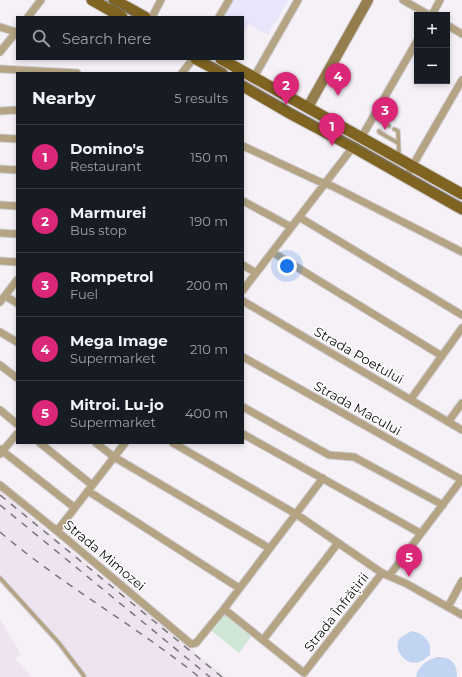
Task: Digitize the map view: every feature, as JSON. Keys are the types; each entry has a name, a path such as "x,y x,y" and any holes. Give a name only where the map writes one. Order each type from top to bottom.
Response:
{"main road":[{"path":"92,0 120,16"},
{"path":"114,0 143,16"},
{"path":"198,60 220,72"},
{"path":"223,60 462,194"},
{"path":"244,87 461,207"}],"street":[{"path":"29,16 41,0"},
{"path":"153,16 161,0"},
{"path":"220,16 229,0"},
{"path":"254,77 298,0"},
{"path":"308,107 368,0"},
{"path":"403,0 425,12"},
{"path":"432,12 440,0"},
{"path":"0,27 16,31"},
{"path":"450,27 462,34"},
{"path":"0,52 16,32"},
{"path":"361,138 375,118 414,46"},
{"path":"183,72 192,60"},
{"path":"0,70 51,72"},
{"path":"406,177 462,80"},
{"path":"0,111 16,110"},
{"path":"0,138 16,139"},
{"path":"244,146 332,186 462,252"},
{"path":"244,289 353,147"},
{"path":"0,169 16,170"},
{"path":"244,202 291,227"},
{"path":"0,205 16,206"},
{"path":"299,217 462,315"},
{"path":"0,233 16,234"},
{"path":"272,252 442,356"},
{"path":"0,261 16,262"},
{"path":"244,266 256,273"},
{"path":"16,281 2,299 16,303"},
{"name":"Strada Poetului","path":"244,302 462,430"},
{"path":"411,399 462,328"},
{"path":"0,332 16,341"},
{"name":"Strada Macului","path":"244,358 462,480"},
{"path":"0,365 16,377"},
{"path":"448,422 462,403"},
{"path":"244,408 329,455 354,457 442,505"},
{"path":"0,410 16,423"},
{"path":"16,435 1,451 74,508"},
{"path":"244,435 420,534"},
{"path":"41,444 92,485"},
{"path":"97,444 114,457 269,548"},
{"path":"57,531 124,444"},
{"path":"175,444 296,514 385,574 407,584 462,615"},
{"path":"323,478 224,609 263,640 338,543"},
{"name":"Strada Înfrățirii","path":"263,640 304,673 385,574 420,534 462,480"},
{"name":"Strada Mimozei","path":"0,485 191,644 196,643 224,609"},
{"path":"88,491 239,588"},
{"path":"448,607 462,582"}],"lane":[{"path":"375,118 378,124"},
{"path":"375,118 389,126"},
{"path":"396,130 399,159"},
{"path":"379,131 398,143"},
{"path":"0,578 59,643 84,676"}],"shaded area":[{"path":"231,0 288,0 268,35 248,24 244,32 244,16 223,16"},
{"path":"0,490 55,538 225,677 83,677 59,647 0,583"},
{"path":"0,619 21,654 15,659 32,677 0,677"}],"green space":[{"path":"224,609 253,634 239,653 208,628"}],"water":[{"path":"412,631 423,636 430,646 430,655 422,661 414,663 405,660 399,652 398,647 400,638"},
{"path":"437,657 446,658 453,662 456,668 457,677 416,677 417,673 424,664"}],"tram line":[{"path":"105,0 134,16"},
{"path":"207,60 228,72"},
{"path":"244,82 462,203"}],"railway":[{"path":"0,495 222,677"},
{"path":"0,505 210,677"},
{"path":"0,532 48,570 150,640 199,677"}],"place":[{"name":"Mega Image","path":"338,96"},
{"name":"Marmurei","path":"286,105"},
{"name":"Rompetrol","path":"385,130"},
{"name":"Domino's","path":"332,146"},
{"name":"Mitroi. Lu-jo","path":"409,577"}]}
